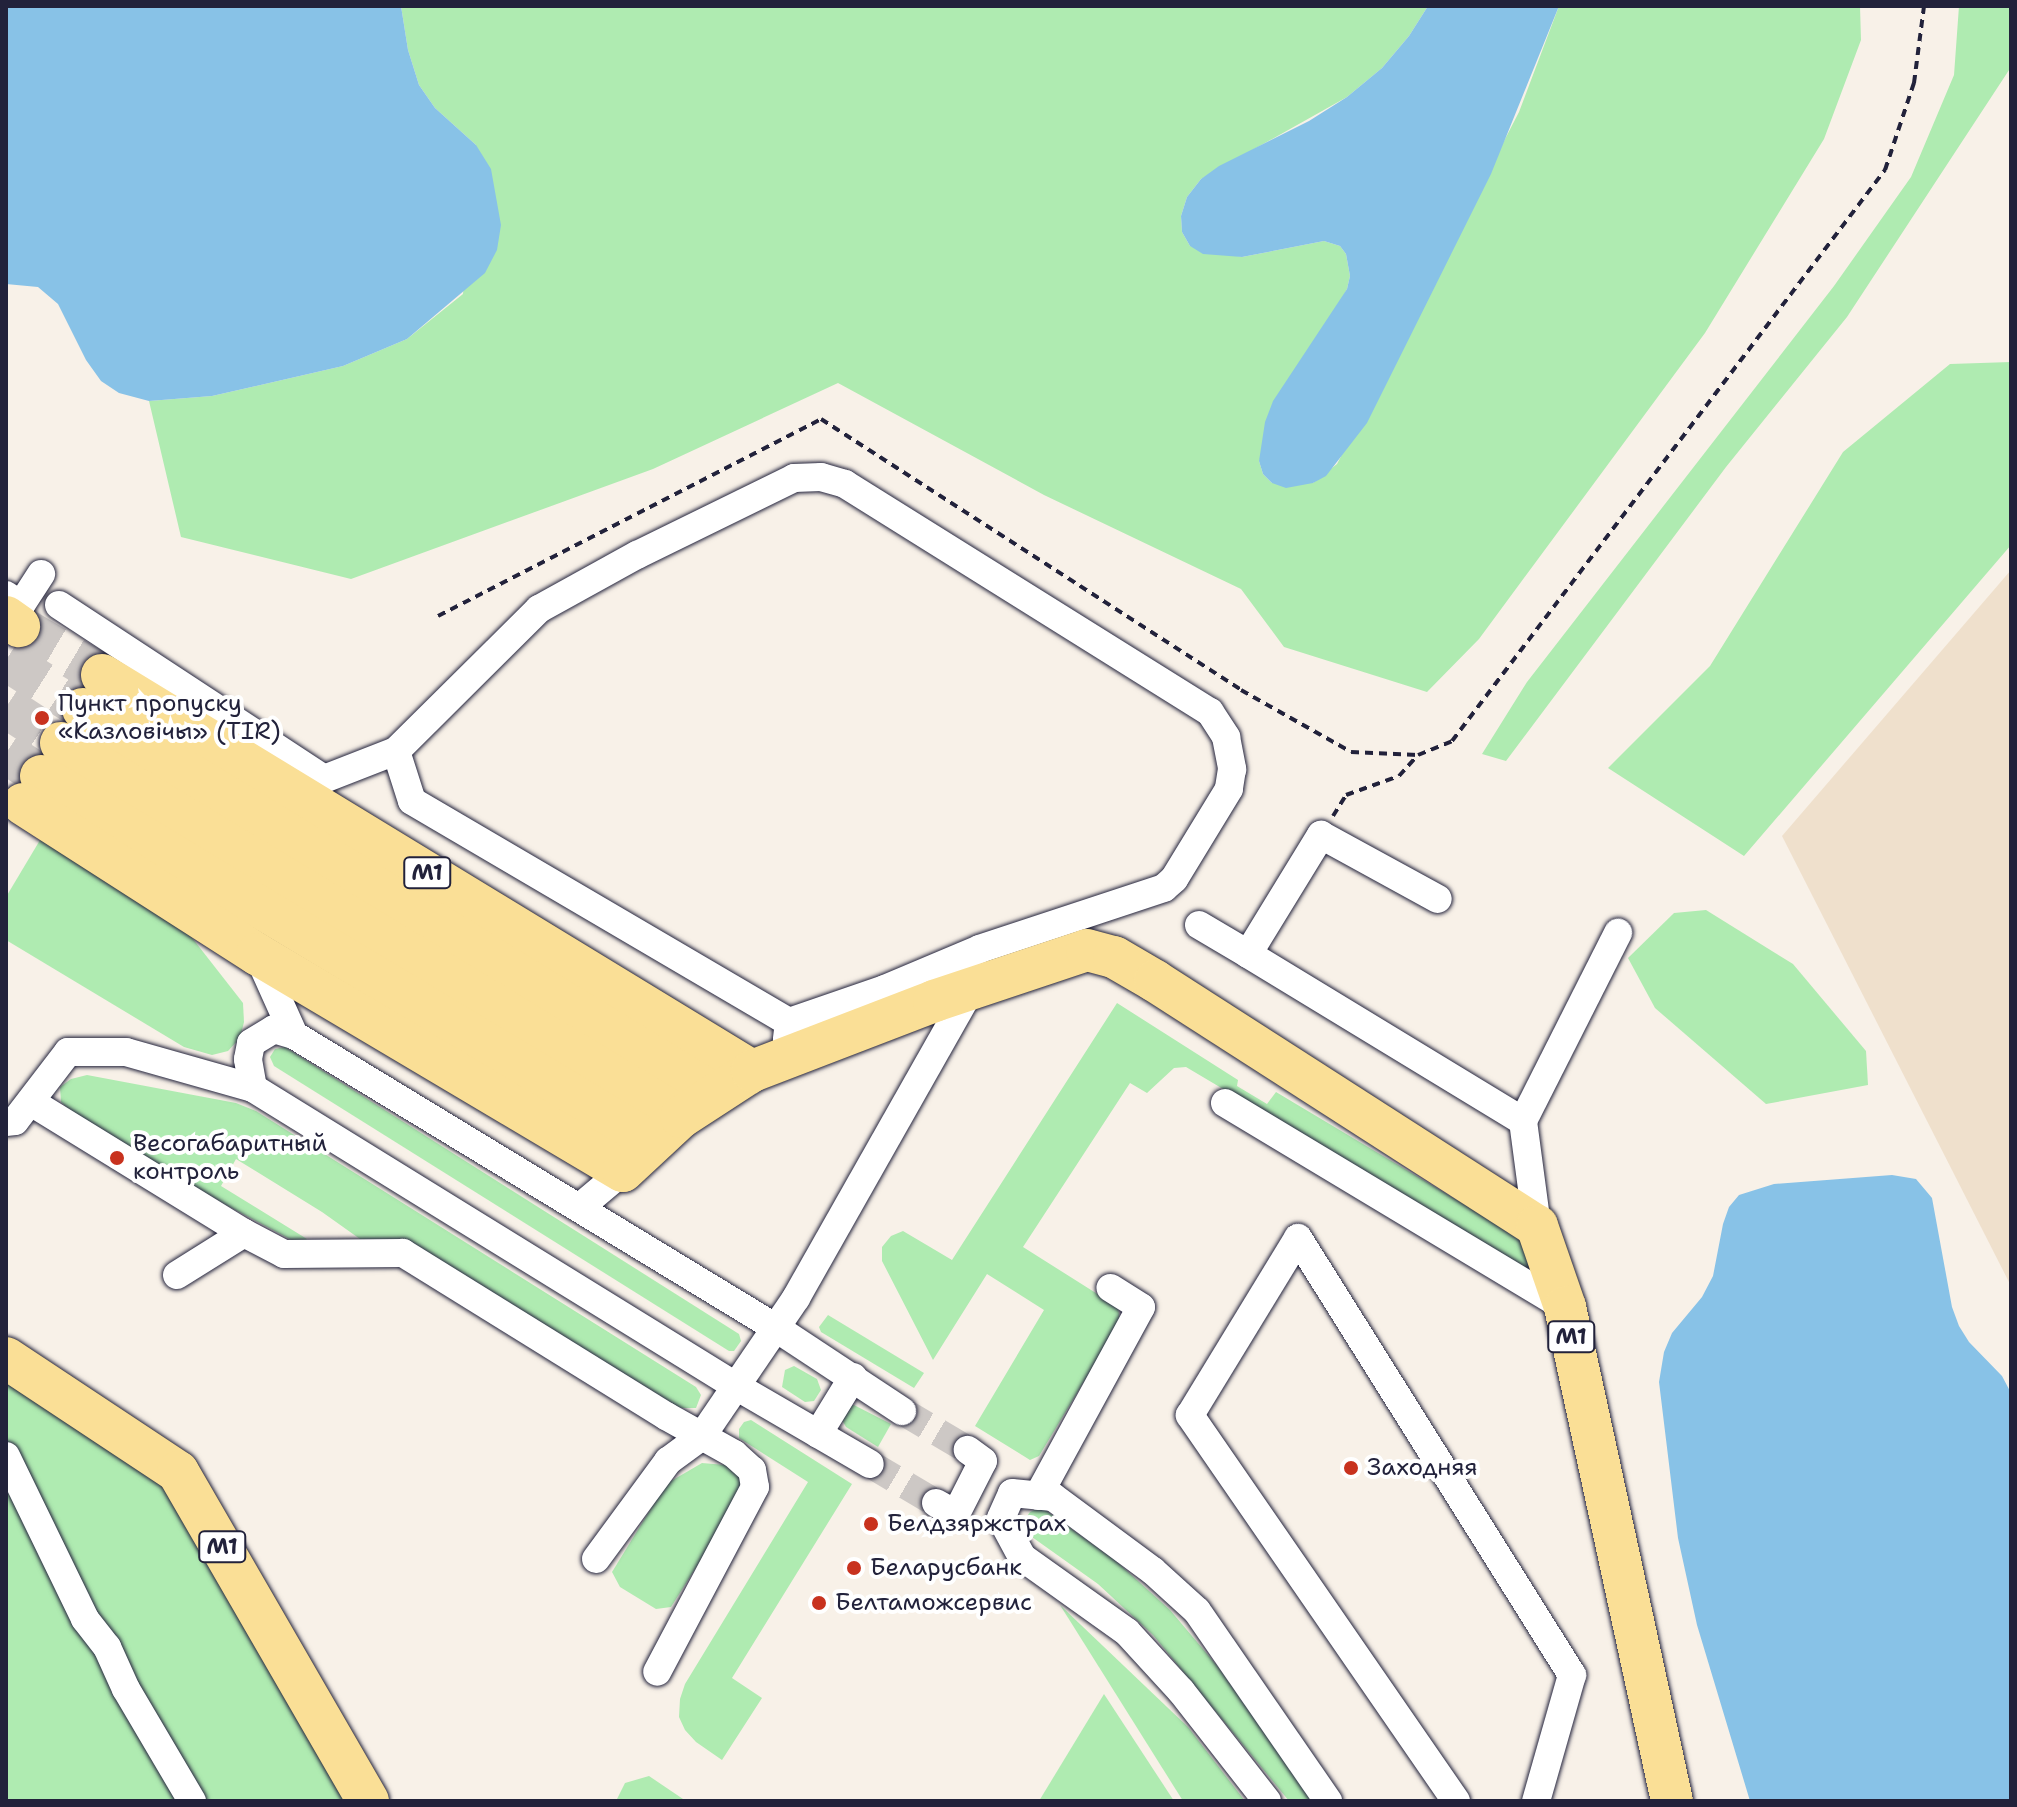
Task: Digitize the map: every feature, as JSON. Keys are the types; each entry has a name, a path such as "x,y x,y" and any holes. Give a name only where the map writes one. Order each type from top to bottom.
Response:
{"highway":[{"path":"62,742 257,954 692,1113 977,968 1087,950 1114,957 1537,1226"},
{"path":"62,742 692,1113"},
{"name":"М1","path":"62,742 692,1113"},
{"name":"М1","path":"62,742 692,1113"},
{"name":"М1","path":"1537,1226 1565,1307 1672,1801"},
{"name":"М1","path":"6,1358 178,1472 368,1801"}],"lane":[{"path":"59,605 324,779 396,751 539,609 637,555 794,478 821,477 845,484 1210,712 1226,737 1232,769 1229,789 1174,879 1164,888 977,968 885,989 789,1022 412,801 396,751"},
{"path":"9,623 41,574"},
{"path":"1248,954 1321,835 1438,899"},
{"path":"1199,925 1523,1121"},
{"path":"1537,1226 1523,1121 1618,933"},
{"path":"257,954 294,1035"},
{"path":"596,1559 668,1461 702,1436 734,1385 776,1328 977,968"},
{"path":"579,1208 692,1113 781,1052 789,1036 789,1022"},
{"path":"253,1088 248,1059 251,1043 274,1029 294,1035 776,1328 902,1411"},
{"path":"6,1122 15,1121 68,1052 126,1052 253,1088 734,1385 870,1464"},
{"path":"31,1102 244,1233 284,1254 403,1253 734,1454 752,1470 755,1487 657,1672"},
{"path":"1225,1103 1565,1307"},
{"path":"177,1275 244,1233"},
{"path":"1456,1801 1190,1415 1298,1238 1572,1675 1536,1801"},
{"path":"1038,1496 1141,1307 1111,1288"},
{"path":"818,1434 853,1377"},
{"path":"936,1503 956,1514 983,1461 968,1450"},
{"path":"6,1456 85,1619 107,1647 126,1689 192,1801"},
{"path":"1267,1801 1181,1691 1127,1632 1022,1557 1001,1518 1012,1493 1053,1497 1153,1571 1197,1611 1328,1801"}],"path":[{"path":"438,616 821,419 1241,690 1351,752 1418,755 1452,741 1885,170 1914,83 1924,6"},
{"path":"1321,835 1346,795 1399,776 1418,755"}],"shaded area":[{"path":"2011,570 2011,1286 1782,836"}],"green space":[{"path":"401,6 1428,6 1409,36 1382,68 1347,97 1201,179 1187,197 1181,216 1182,232 1190,246 1242,257 1324,241 1340,246 1346,254 1350,276 1347,289 1259,461 1263,474 1272,483 1313,483 1337,464 1519,112 1559,6 1860,6 1861,40 1824,139 1705,333 1479,639 1427,692 1284,647 1241,589 1044,495 838,383 653,469 351,579 181,537 149,401 212,396 343,366 407,339 463,294 476,145 435,108 419,85 408,50"},
{"path":"1959,6 2011,6 2011,67 1847,317 1726,467 1506,761 1482,754 1527,682 1834,286 1911,177 1954,75"},
{"path":"2011,362 2011,545 1744,856 1608,768 1710,666 1843,452 1950,364"},
{"path":"46,830 186,930 243,1003 244,1022 240,1038 228,1051 212,1055 184,1047 6,940 6,897"},
{"path":"1706,910 1793,964 1866,1051 1868,1085 1766,1104 1655,1008 1628,958 1674,913"},
{"path":"1117,1003 1238,1080 1237,1086 1267,1104 1276,1092 1522,1239 1531,1272 1186,1067 1174,1068 1147,1093 1130,1083 1023,1247 1118,1307 1120,1322 1039,1456 1030,1460 975,1426 1044,1310 987,1274 933,1360 882,1261 882,1247 891,1236 903,1231 952,1260"},
{"path":"285,1047 739,1334 741,1341 734,1351 729,1351 274,1066 270,1057 275,1049"},
{"path":"87,1075 236,1103 256,1111 696,1387 701,1395 696,1408 680,1408 403,1239 360,1239 236,1159 221,1186 307,1239 301,1245 226,1205 74,1114 61,1102 60,1087 71,1079"},
{"path":"828,1315 924,1373 914,1388 821,1332 819,1327"},
{"path":"794,1366 817,1379 821,1390 814,1401 805,1402 782,1387 785,1370"},
{"path":"6,1369 153,1466 353,1801 6,1801"},
{"path":"854,1405 891,1424 878,1447 846,1427 842,1420 848,1407"},
{"path":"751,1420 852,1484 732,1678 762,1698 722,1760 685,1730 679,1717 680,1699 685,1684 808,1482 739,1438 739,1429 744,1422"},
{"path":"702,1463 725,1465 751,1481 671,1607 656,1609 620,1587 612,1572 666,1484"},
{"path":"1041,1507 1116,1561 1170,1610 1219,1668 1312,1801 1289,1801 1153,1635 1098,1584 1025,1532 1023,1522 1030,1512"},
{"path":"1060,1605 1188,1727 1245,1801 1183,1801"},
{"path":"1104,1694 1174,1801 1039,1801"},
{"path":"649,1776 686,1801 616,1801 625,1783"}],"water":[{"path":"6,6 401,6 408,50 419,85 435,108 476,145 491,169 501,225 497,250 485,273 407,339 343,366 212,396 149,401 119,393 101,381 86,360 58,304 38,287 6,284"},
{"path":"1428,6 1559,6 1491,174 1367,423 1326,476 1313,483 1286,488 1272,483 1263,474 1259,461 1265,422 1273,401 1347,289 1350,276 1346,254 1340,246 1324,241 1242,257 1203,254 1190,246 1182,232 1181,216 1187,197 1201,179 1219,166 1309,121 1347,97 1382,68 1409,36"},
{"path":"1892,1175 1916,1179 1932,1198 1952,1307 1959,1326 1969,1342 2002,1376 2011,1393 2011,1801 1750,1801 1697,1625 1678,1538 1659,1382 1664,1352 1672,1333 1702,1297 1713,1276 1723,1224 1729,1207 1739,1195 1774,1184"}],"tunnel":[{"path":"19,626 102,675"},
{"path":"6,660 83,709"},
{"path":"6,707 61,743"},
{"path":"6,753 41,776"},
{"path":"902,1411 968,1450"},
{"path":"870,1464 936,1503"}],"place":[{"name":"Пункт пропуску «Казловічы» (TIR)","path":"42,718"},
{"name":"Весогабаритный контроль","path":"117,1158"},
{"name":"Заходняя","path":"1351,1468"},
{"name":"Белдзяржстрах","path":"871,1524"},
{"name":"Беларусбанк","path":"854,1568"},
{"name":"Белтаможсервис","path":"819,1603"}]}
